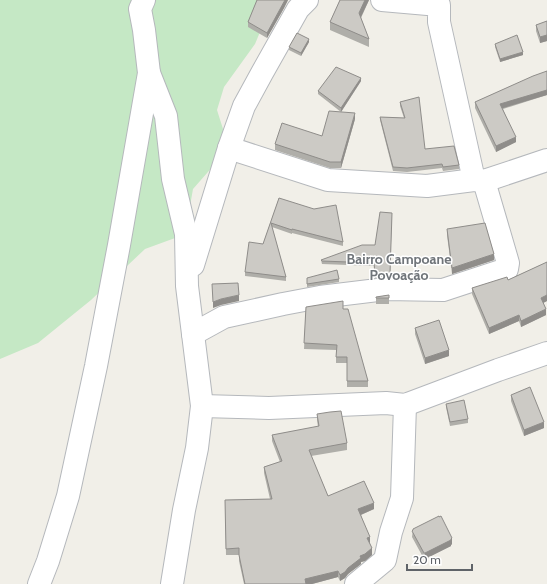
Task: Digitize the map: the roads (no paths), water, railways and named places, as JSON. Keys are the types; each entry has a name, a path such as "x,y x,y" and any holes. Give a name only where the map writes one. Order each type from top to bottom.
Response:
{"street":[{"path":"144,0 140,9 149,74 166,116 173,179 186,234 187,286 202,406 197,448 184,510 172,584"},
{"path":"187,286 229,148 244,106 298,9 307,0"},
{"path":"193,334 224,317 283,304 320,297 386,289 443,290 507,269 508,263 479,180 438,22 439,5 382,0"},
{"path":"39,584 48,561 68,496 96,366 121,237 149,74"},
{"path":"229,148 328,180 427,186 479,180 547,160"},
{"path":"202,406 268,408 386,403 404,405 547,353"},
{"path":"356,584 385,560 391,532 402,498 404,405"}],"district":[{"name":"Bairro Campoane Povoação","path":"399,268"}]}
